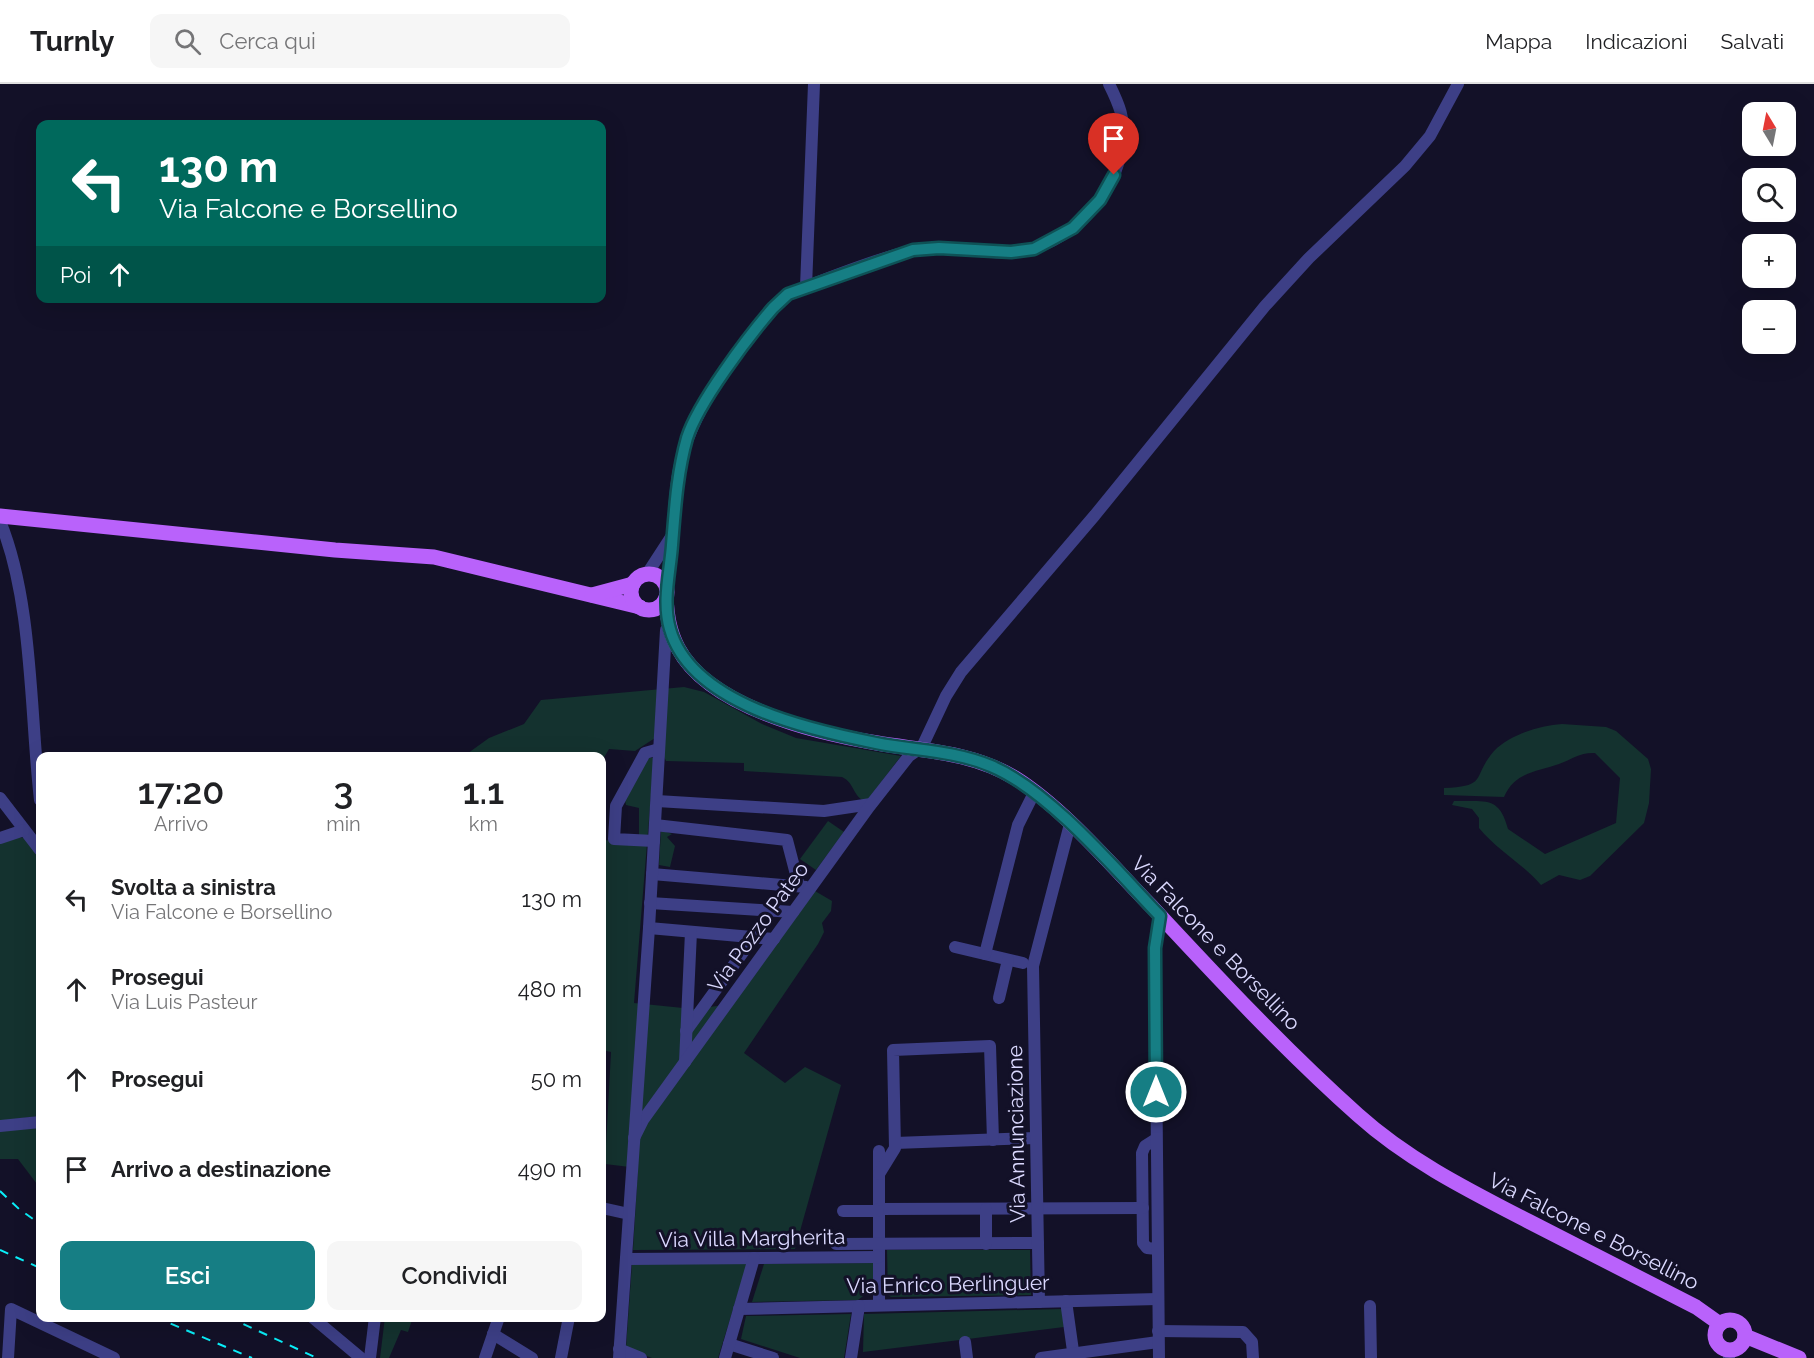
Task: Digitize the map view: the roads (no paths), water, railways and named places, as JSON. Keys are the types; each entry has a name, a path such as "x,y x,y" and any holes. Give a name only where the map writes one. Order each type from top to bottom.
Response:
{"main road":[{"path":"0,516 335,550 434,556 643,608 656,609 666,592 662,579 647,574 636,579 631,594 643,608"},
{"path":"591,595 633,584"},
{"name":"Via Falcone e Borsellino","path":"666,592 670,634"},
{"name":"Via Falcone e Borsellino","path":"643,608 670,634 682,654 706,680 750,706 789,722 827,732 878,743 922,747 991,766 1017,780 1070,824 1315,1075 1360,1117 1410,1155 1449,1180 1696,1307 1720,1324"},
{"path":"1735,1321 1743,1327 1745,1336 1738,1348 1729,1354 1720,1346 1715,1337 1720,1324 1735,1321"},
{"path":"1745,1336 1799,1358"}],"street":[{"path":"806,287 814,84"},
{"path":"666,592 679,470 688,435 698,413 773,308 788,294 913,250 939,248 1011,252 1034,249 1073,228 1100,200 1114,175 1120,158 1124,139 1123,119 1109,84"},
{"path":"922,747 946,696 967,664 1095,515 1265,306 1308,258 1405,166 1430,136 1458,84"},
{"path":"0,521 13,559 21,599 36,758"},
{"path":"647,574 673,533"},
{"path":"641,1358 619,1354 660,749 670,634"},
{"name":"Via Pozzo Pateo","path":"634,1137 643,1120 793,912 805,887 909,756 922,747"},
{"path":"654,841 614,839 615,810 645,753 660,749"},
{"path":"985,954 1018,825 1034,793"},
{"path":"0,798 36,845"},
{"path":"657,801 812,811 836,811 871,804"},
{"name":"Via Annunciazione","path":"1039,1302 1028,965 1070,824"},
{"path":"652,874 805,887 787,840 655,825"},
{"path":"0,838 24,830"},
{"path":"650,903 793,912"},
{"path":"1158,1358 1155,948 1160,916"},
{"path":"649,928 774,939"},
{"path":"685,1062 691,932"},
{"name":"Via Pozzo Pateo","path":"686,1031 754,937"},
{"path":"955,947 1028,965"},
{"path":"999,998 1008,960"},
{"path":"879,1174 895,1148 893,1050 990,1046 993,1140"},
{"path":"0,1126 36,1122"},
{"path":"895,1143 1035,1138"},
{"path":"1156,1139 1145,1146 1142,1153 1144,1246 1157,1249"},
{"path":"879,1151 879,1305"},
{"path":"843,1212 1143,1208"},
{"path":"606,1209 629,1214"},
{"path":"986,1209 986,1244"},
{"name":"Via Villa Margherita","path":"626,1259 754,1258 1038,1243"},
{"name":"Via Villa Margherita","path":"836,1244 879,1250"},
{"path":"725,1358 754,1258"},
{"name":"Via Enrico Berlinguer","path":"739,1309 1158,1299"},
{"path":"1066,1301 1073,1356"},
{"path":"851,1358 859,1306"},
{"path":"1370,1306 1371,1358"},
{"path":"8,1358 11,1309 95,1354 114,1358"},
{"path":"318,1322 361,1358"},
{"path":"370,1358 374,1322"},
{"path":"484,1358 497,1322"},
{"path":"561,1358 568,1322"},
{"path":"1041,1358 1073,1356 1158,1336 1243,1332 1252,1342 1253,1358"},
{"path":"493,1334 532,1358"},
{"path":"965,1342 967,1358"},
{"path":"729,1344 773,1358"}],"railway":[{"path":"0,1191 36,1221"},
{"path":"0,1250 36,1266"},
{"path":"167,1322 252,1358"},
{"path":"239,1322 317,1358"}]}
